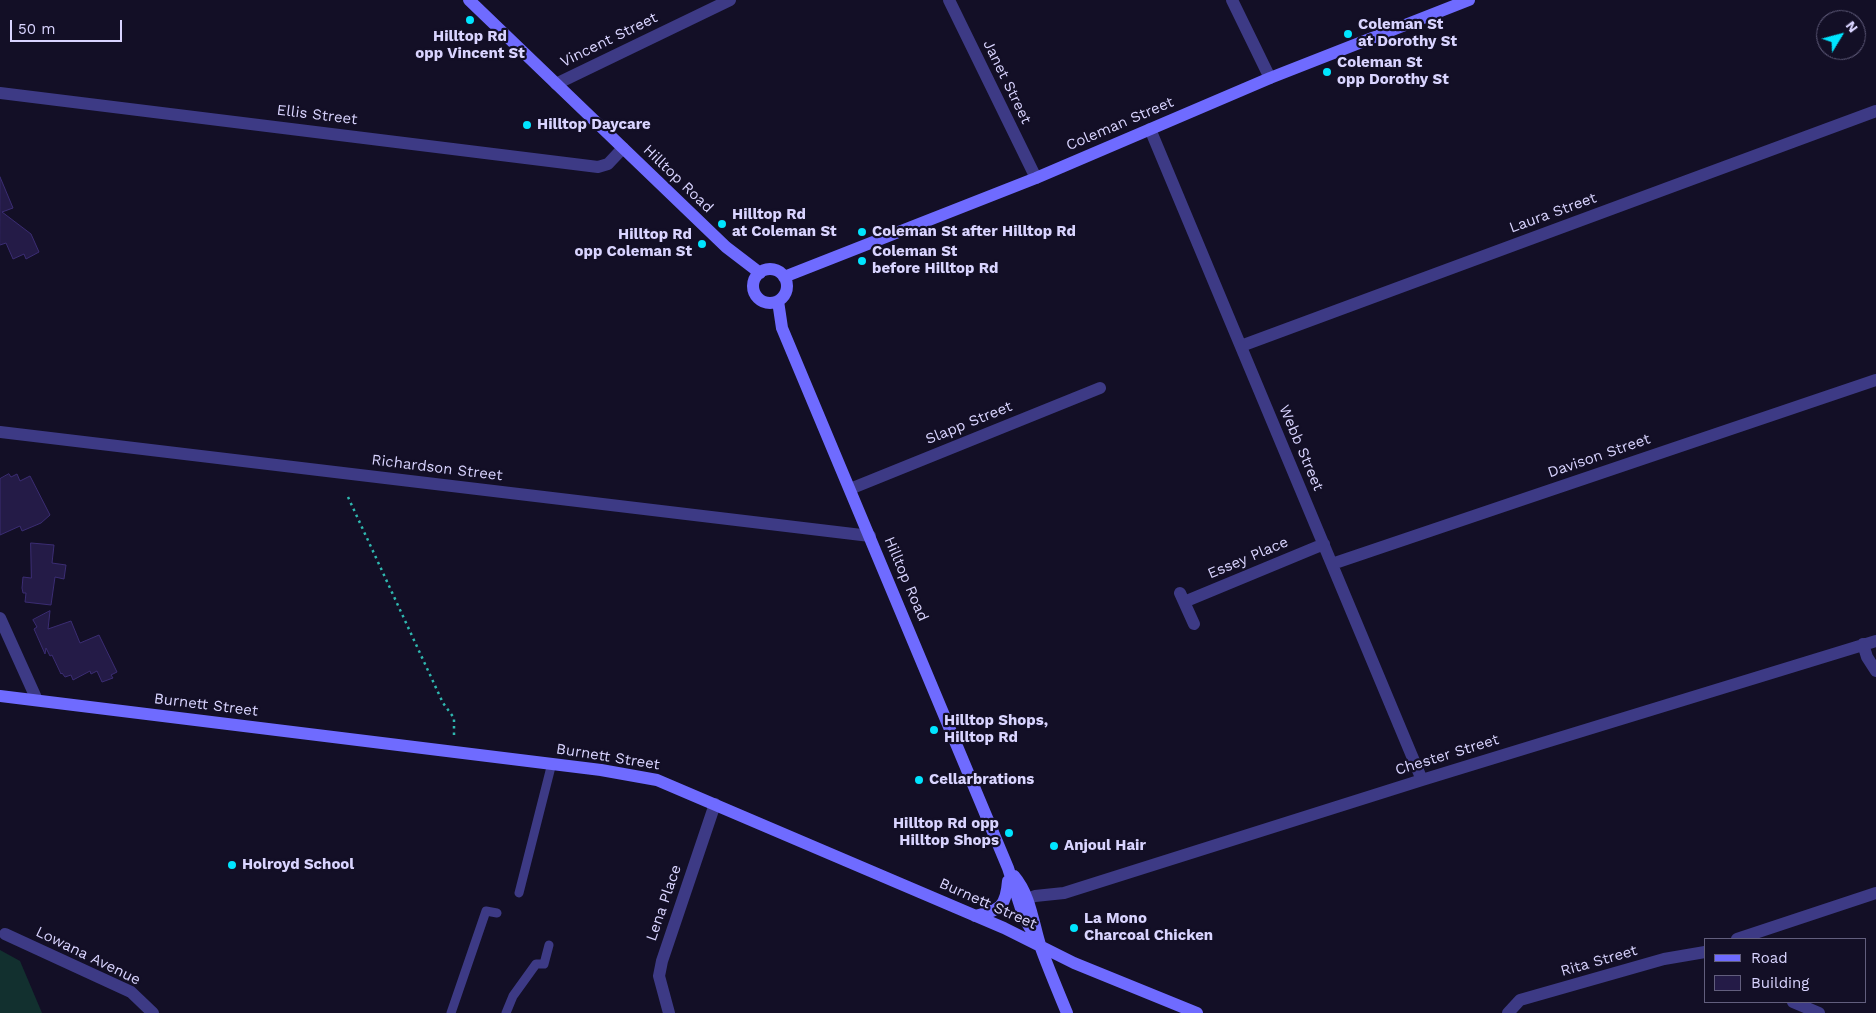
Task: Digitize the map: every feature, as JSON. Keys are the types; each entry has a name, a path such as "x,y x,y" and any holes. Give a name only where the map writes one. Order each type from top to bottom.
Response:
{"street":[{"name":"Hilltop Road","path":"469,0 726,247 760,273"},
{"name":"Vincent Street","path":"556,84 730,0"},
{"name":"Janet Street","path":"949,0 1036,178"},
{"path":"1232,0 1270,78"},
{"name":"Coleman Street","path":"784,277 1036,178 1270,78 1469,0"},
{"name":"Ellis Street","path":"0,93 598,167 608,164 623,148"},
{"name":"Laura Street","path":"1241,346 1876,111"},
{"name":"Webb Street","path":"1150,129 1422,780"},
{"path":"771,269 784,277 787,282 786,293 778,301 766,303 757,297 754,288 755,280 760,273 771,269"},
{"name":"Hilltop Road","path":"778,301 782,328 1008,868 1024,918 1041,946"},
{"name":"Davison Street","path":"1332,564 1876,380"},
{"name":"Slapp Street","path":"850,489 1100,388"},
{"name":"Richardson Street","path":"0,432 870,536"},
{"name":"Essey Place","path":"1194,624 1182,598 1324,544"},
{"path":"0,618 36,700"},
{"name":"Chester Street","path":"1027,899 1035,896 1064,893 1422,780 1876,641"},
{"path":"1862,644 1867,658 1876,671"},
{"name":"Burnett Street","path":"0,696 552,764 658,780 975,916 1074,963 1197,1013"},
{"name":"Lena Place","path":"669,1013 660,983 662,961 716,804"},
{"name":"Hilltop Road","path":"1008,868 1020,883 1027,899 1041,946 1066,1013"},
{"path":"975,916 992,912 1003,904 1006,897 1008,868"},
{"path":"1740,938 1876,893"},
{"name":"Lowana Avenue","path":"5,934 131,992 153,1013"},
{"name":"Rita Street","path":"1508,1013 1520,1000 1664,959 1704,952"},
{"path":"1795,1003 1819,1013"}],"lane":[{"path":"519,893 552,764"},
{"path":"450,1013 486,911 497,913"},
{"path":"506,1013 513,996 536,964 544,964 549,945"}],"path":[{"path":"348,497 443,703 454,718 454,735"}],"green space":[{"path":"0,950 20,961 42,1013 0,1013"}],"building":[{"path":"0,177 13,208 2,212 31,234 39,252 26,259 24,254 13,259 6,243 0,245"},
{"path":"9,474 11,477 17,474 20,481 30,476 50,515 41,523 22,531 20,526 0,535 0,479"},
{"path":"31,543 54,545 52,563 66,565 64,579 55,577 51,605 25,602 26,593 23,593 22,588 23,577 31,578"},
{"path":"50,611 48,629 71,621 80,643 99,635 117,672 111,675 113,678 102,682 97,671 91,674 90,671 73,680 71,675 65,677 61,674 52,655 50,656 46,648 45,654 34,629 37,627 33,620"}],"place":[{"name":"Hilltop Rd opp Vincent St","path":"470,20"},
{"name":"Coleman St at Dorothy St","path":"1348,34"},
{"name":"Coleman St opp Dorothy St","path":"1327,72"},
{"name":"Hilltop Daycare","path":"527,125"},
{"name":"Hilltop Rd at Coleman St","path":"722,224"},
{"name":"Coleman St after Hilltop Rd","path":"862,232"},
{"name":"Hilltop Rd opp Coleman St","path":"702,244"},
{"name":"Coleman St before Hilltop Rd","path":"862,261"},
{"name":"Hilltop Shops, Hilltop Rd","path":"934,730"},
{"name":"Cellarbrations","path":"919,780"},
{"name":"Hilltop Rd opp Hilltop Shops","path":"1009,833"},
{"name":"Anjoul Hair","path":"1054,846"},
{"name":"Holroyd School","path":"232,865"},
{"name":"La Mono Charcoal Chicken","path":"1074,928"}]}
